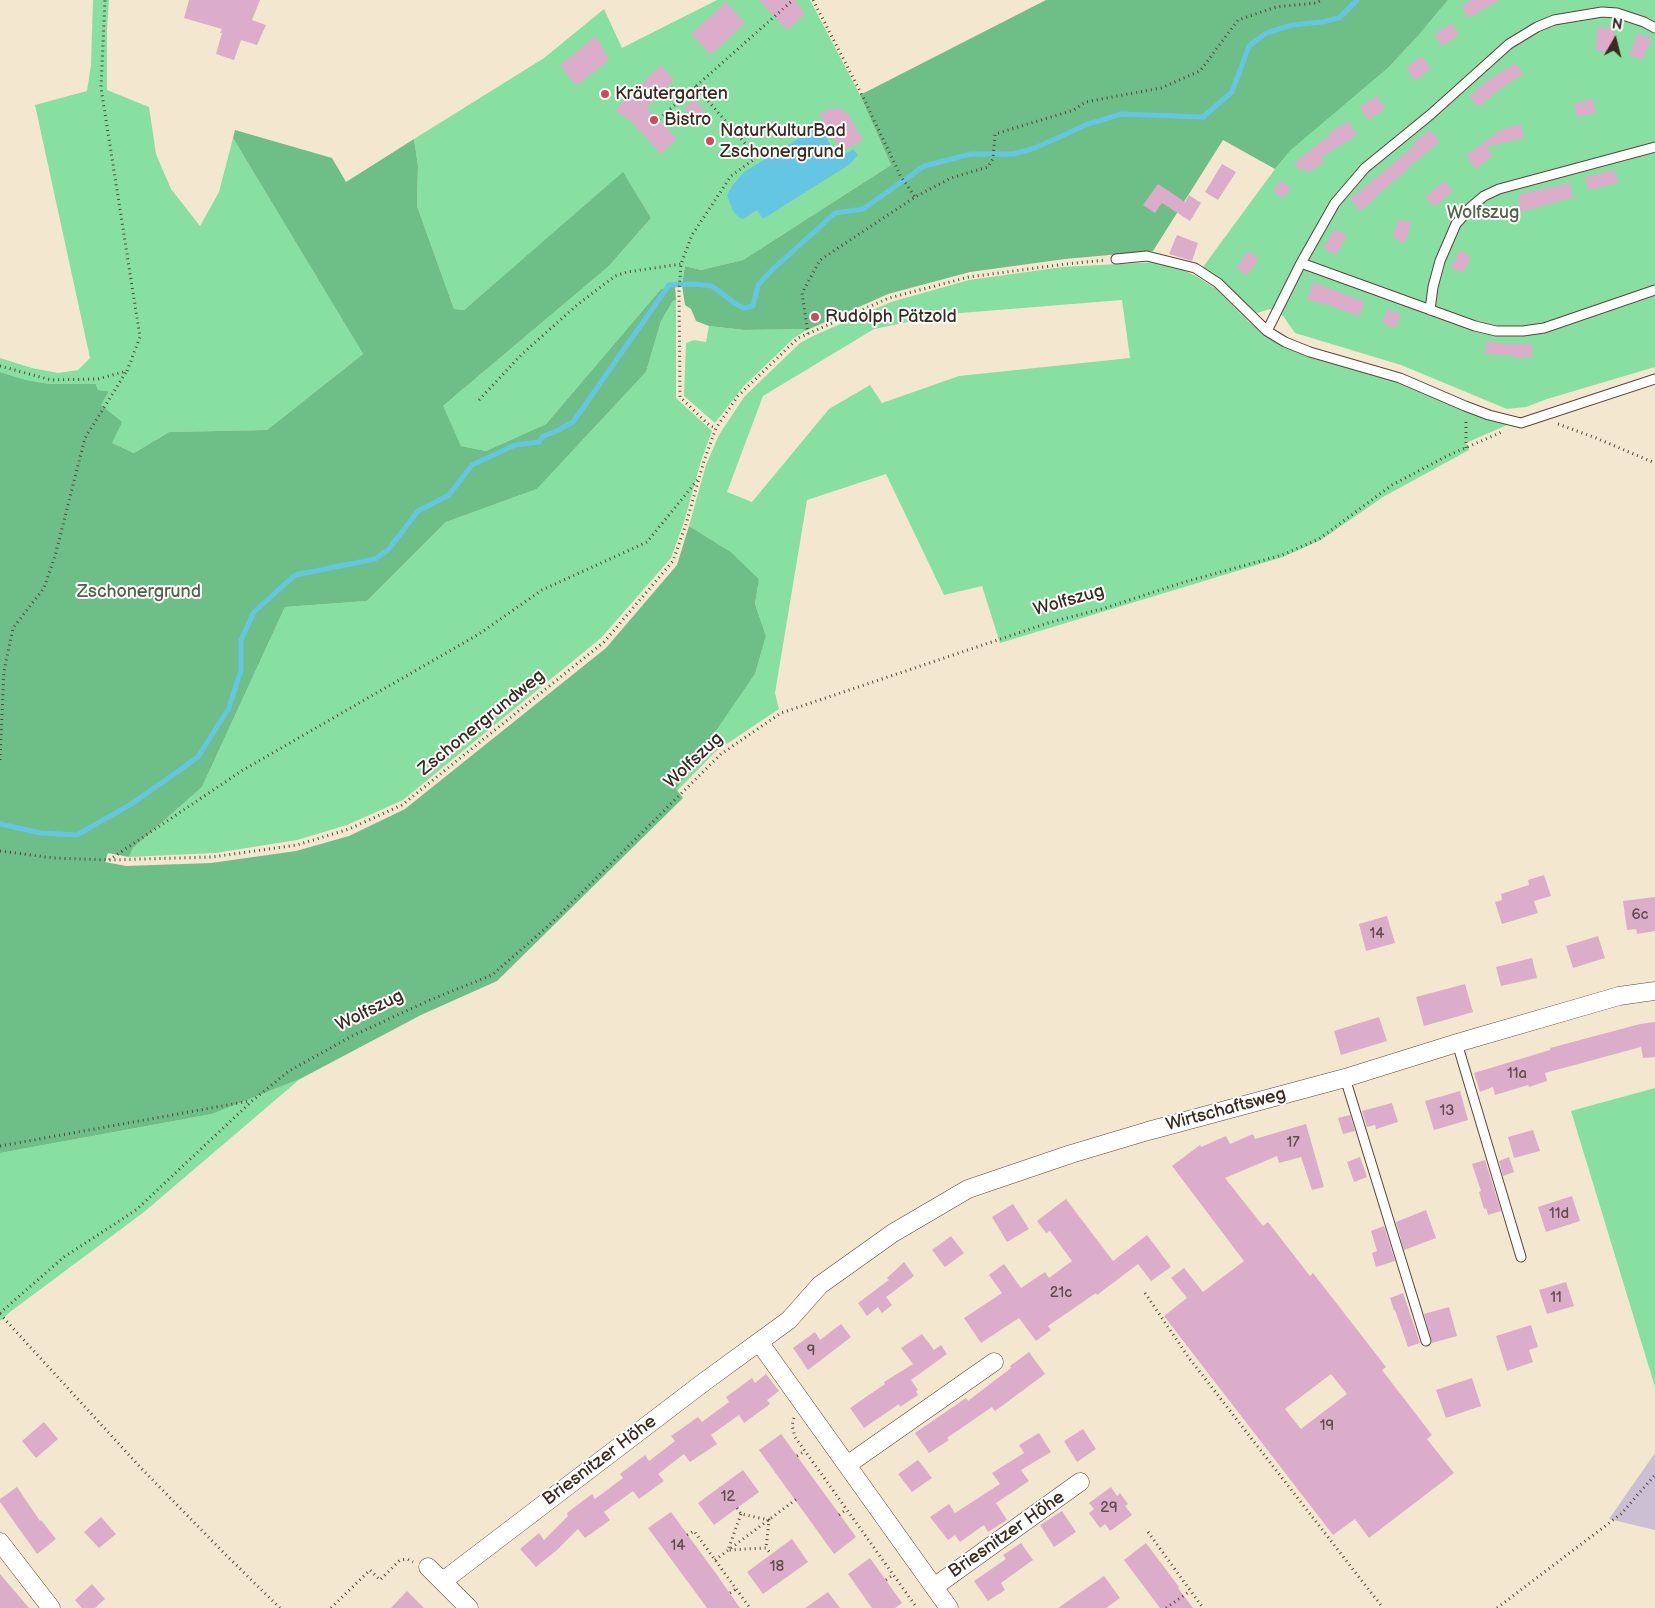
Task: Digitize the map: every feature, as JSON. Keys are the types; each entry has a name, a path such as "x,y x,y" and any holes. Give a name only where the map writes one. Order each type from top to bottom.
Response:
{"street":[{"name":"Wirtschaftsweg","path":"820,1285 893,1233 968,1189 1071,1154 1345,1078 1457,1042 1619,996 1655,991"},
{"name":"Briesnitzer Höhe","path":"444,1582 704,1382 789,1320 820,1285"},
{"name":"Briesnitzer Höhe","path":"758,1342 948,1608"},
{"path":"847,1465 994,1362"},
{"name":"Briesnitzer Höhe","path":"934,1587 1080,1482"},
{"path":"0,1542 50,1608"},
{"path":"428,1567 468,1608"}],"lane":[{"path":"1267,331 1301,263 1335,203 1364,168 1430,115 1510,44 1537,26 1554,20 1602,12 1617,13 1644,22 1655,28"},
{"path":"1430,310 1433,286 1440,262 1456,224 1484,196 1499,190 1655,147"},
{"path":"1116,259 1147,256 1195,268 1218,283 1267,331 1285,342 1310,352 1400,378 1466,406 1522,423 1655,379"},
{"path":"1301,263 1430,310 1496,331 1523,331 1544,328 1655,290"},
{"path":"1457,1042 1522,1257"},
{"path":"1345,1078 1426,1341"}],"path":[{"path":"0,760 4,671 13,628 44,588 55,556 85,438 127,371 140,337 101,88 106,0"},
{"path":"659,119 793,0"},
{"path":"813,0 864,99 900,175 914,197"},
{"path":"808,334 802,293 820,260 914,197 951,178 988,168 993,159 995,134 1074,110 1085,102 1161,88 1200,71 1238,20 1276,6 1316,3 1322,0"},
{"path":"695,86 757,157 731,176 692,235 681,264 679,292 680,397 710,426 716,428"},
{"name":"Zschonergrundweg","path":"0,851 54,858 109,860 212,857 297,844 349,829 402,805 604,642 674,561 716,428 738,396 798,338 890,298 969,277 1116,259"},
{"path":"479,400 521,355 577,305 615,276 627,272 681,264"},
{"path":"0,366 51,380 98,379 127,371"},
{"path":"1466,406 1466,448"},
{"path":"1541,417 1655,463"},
{"name":"Wolfszug","path":"0,1313 64,1257 136,1210 252,1101 289,1071 352,1036 430,1000 492,975 546,928 721,754 782,714 1048,623 1282,555 1319,538 1392,485 1447,456 1522,423"},
{"path":"109,860 243,770 479,634 542,590 647,542 700,475"},
{"path":"0,1146 252,1101"},
{"path":"1145,1293 1189,1358 1234,1413 1383,1608"},
{"path":"0,1313 147,1474 280,1608"},
{"path":"798,1398 792,1425 795,1437 917,1608"},
{"path":"797,1456 805,1451"},
{"path":"1497,1608 1621,1514 1655,1475"},
{"path":"715,1560 798,1498"},
{"path":"736,1508 742,1514 769,1520"},
{"path":"840,1515 847,1510"},
{"path":"728,1550 742,1514"},
{"path":"769,1520 766,1548 771,1554"},
{"path":"687,1535 694,1531 750,1608"},
{"path":"1148,1532 1203,1608"},
{"path":"728,1550 766,1548"},
{"path":"330,1608 370,1570 380,1580 400,1560 407,1560 428,1567"},
{"path":"886,1580 893,1575"},
{"path":"730,1593 736,1589"},
{"path":"1166,1608 1190,1591"}],"shaded area":[{"path":"1655,1453 1655,1530 1609,1519"}],"green space":[{"path":"93,0 109,0 107,90 149,107 156,154 171,189 200,226 219,192 233,138 363,354 267,430 169,432 134,453 112,443 101,404 109,391 98,390 96,384 50,384 26,380 0,372 0,358 32,368 58,373 78,370 90,358 35,105 87,91 91,65"},
{"path":"717,0 810,0 860,95 891,165 743,260 701,270 685,266 682,285 661,289 546,424 486,451 461,446 442,407 609,266 651,218 623,173 464,310 454,309 417,206 418,166 414,139 544,58 604,9 622,48"},
{"path":"1046,0 1448,0 1388,68 1291,150 1275,169 1223,140 1153,251 1065,259 970,272 888,294 805,331 803,329 745,330 709,326 696,321 691,309 685,305 682,285 685,266 701,270 743,260 891,165 860,95"},
{"name":"Wolfszug","path":"1448,0 1655,0 1655,367 1526,407 1507,409 1401,365 1295,333 1283,316 1270,309 1257,313 1203,267 1291,150 1388,68"},
{"name":"Zschonergrund","path":"235,130 332,158 346,182 414,139 418,166 417,206 454,309 464,310 623,172 651,218 609,266 443,406 461,446 486,451 546,424 661,289 675,286 676,300 673,301 661,321 646,372 537,489 446,522 367,601 285,607 202,787 133,848 129,857 108,853 105,862 126,866 211,863 296,851 349,836 405,809 606,648 677,565 689,526 731,552 759,579 755,604 766,636 755,674 676,789 683,798 497,981 421,1015 300,1079 212,1114 0,1153 0,372 26,380 50,384 96,384 98,390 109,391 101,405 122,422 112,443 134,453 169,432 267,430 363,354 233,138"},
{"path":"1156,262 1172,265 1196,276 1216,289 1251,324 1286,347 1320,360 1401,383 1473,414 1507,425 1466,443 1469,450 1383,497 1321,540 1283,557 1000,643 982,586 944,595 886,474 807,500 775,693 779,709 716,751 677,791 675,789 755,674 766,636 755,604 759,579 731,552 689,526 706,465 719,435 744,397 800,343 891,302 969,280 1063,267","holes":["1122,300 1130,358 959,376 882,403 870,385 829,409 752,502 727,492 763,396 874,329 948,314"]},
{"path":"676,300 676,398 712,431 671,558 601,638 403,800 347,825 297,840 215,853 129,857 133,848 202,787 285,607 367,601 446,522 537,489 646,372 661,321 673,301"},
{"path":"709,326 745,330 803,329 805,331 794,338 743,387 715,423 684,396 686,343 694,340 706,342"},
{"path":"300,1079 144,1212 0,1321 0,1153 212,1114"},
{"path":"1655,1088 1655,1387 1571,1111"}],"water":[{"path":"819,126 839,158 853,149 858,155 850,164 763,219 757,210 743,219 738,217 732,209 727,195 744,172"}],"building":[{"path":"189,0 260,0 252,20 266,25 257,45 241,40 234,60 216,54 222,29 184,18"},
{"path":"759,0 795,0 805,14 787,30"},
{"path":"1472,0 1500,0 1468,18 1461,6"},
{"path":"726,2 745,23 711,55 691,34"},
{"path":"1451,23 1459,35 1442,46 1434,35"},
{"path":"1597,27 1615,28 1613,52 1596,51"},
{"path":"1638,33 1652,39 1642,60 1629,55"},
{"path":"596,36 609,60 576,86 560,65"},
{"path":"1421,56 1431,68 1416,81 1406,68"},
{"path":"1515,63 1523,74 1497,91 1479,107 1469,97 1487,81"},
{"path":"661,65 674,80 647,108 677,139 661,154 626,116 625,118 615,110"},
{"path":"1377,96 1385,109 1368,120 1360,107"},
{"path":"1593,99 1596,113 1577,117 1574,104"},
{"path":"694,100 706,112 696,122 684,109"},
{"path":"829,109 840,109 847,112 863,140 842,152 819,114"},
{"path":"1348,121 1357,135 1321,157 1324,162 1311,171 1306,171 1304,168 1300,171 1294,163 1330,135 1329,133"},
{"path":"1521,124 1524,138 1486,147 1493,156 1475,169 1466,155 1500,130"},
{"path":"1430,130 1440,142 1407,168 1360,211 1350,199 1415,145 1413,143"},
{"path":"1222,164 1236,172 1218,200 1205,192"},
{"path":"1615,170 1618,183 1588,190 1585,177"},
{"path":"1280,180 1291,188 1283,198 1273,191"},
{"path":"1444,181 1453,191 1437,205 1432,205 1425,197"},
{"path":"1570,183 1573,198 1521,212 1518,200 1521,194"},
{"path":"1158,184 1185,202 1189,195 1201,203 1190,221 1162,203 1155,213 1143,205"},
{"path":"1398,219 1411,223 1405,243 1393,238"},
{"path":"1335,229 1347,236 1336,255 1323,248"},
{"path":"1177,235 1198,243 1192,261 1169,254"},
{"path":"1460,250 1471,257 1463,273 1451,267"},
{"path":"1248,251 1259,259 1247,275 1236,268"},
{"path":"1313,282 1365,302 1359,316 1307,299"},
{"path":"1388,309 1401,314 1395,328 1382,323"},
{"path":"1486,341 1502,344 1532,344 1532,357 1515,358 1515,356 1485,354"},
{"path":"1544,875 1551,896 1534,901 1538,913 1502,924 1495,902 1502,900 1501,894 1529,885 1528,880"},
{"path":"1655,897 1655,931 1637,934 1636,929 1627,930 1623,901"},
{"path":"1387,916 1395,943 1366,951 1359,924"},
{"path":"1598,936 1605,958 1573,968 1566,946"},
{"path":"1532,958 1537,978 1501,986 1496,967"},
{"path":"1465,984 1473,1012 1424,1026 1416,997"},
{"path":"1379,1017 1387,1041 1341,1055 1334,1031"},
{"path":"1655,1022 1655,1057 1643,1058 1641,1047 1545,1073 1547,1081 1529,1087 1528,1085 1495,1095 1493,1087 1480,1092 1474,1073 1550,1050 1550,1048 1640,1024"},
{"path":"1460,1091 1468,1120 1434,1130 1425,1101"},
{"path":"1392,1103 1398,1122 1376,1129 1375,1125 1367,1127 1362,1111"},
{"path":"1350,1115 1355,1131 1343,1134 1338,1118"},
{"path":"1306,1124 1324,1187 1312,1190 1301,1157 1279,1163 1277,1156 1225,1178 1263,1226 1268,1222 1310,1276 1313,1273 1386,1367 1382,1370 1432,1435 1427,1439 1454,1473 1369,1538 1355,1519 1333,1535 1164,1316 1187,1298 1171,1278 1184,1268 1203,1292 1244,1261 1172,1166 1200,1145 1201,1147 1226,1136 1230,1144 1253,1134 1255,1139","holes":["1331,1374 1347,1394 1301,1429 1285,1409"]},
{"path":"1533,1130 1540,1151 1514,1158 1508,1137"},
{"path":"1360,1157 1367,1177 1354,1182 1347,1162"},
{"path":"1509,1157 1514,1172 1503,1176 1499,1161"},
{"path":"1485,1160 1501,1211 1488,1215 1486,1208 1484,1209 1479,1192 1481,1191 1472,1164"},
{"path":"1572,1196 1580,1221 1546,1232 1538,1207"},
{"path":"1066,1199 1113,1261 1147,1235 1171,1267 1151,1281 1138,1264 1097,1295 1096,1293 1048,1326 1051,1330 1036,1341 1019,1318 981,1343 964,1318 1002,1293 989,1275 1004,1264 1021,1288 1045,1272 1049,1278 1072,1261 1050,1231 1046,1233 1037,1221"},
{"path":"1013,1204 1029,1229 1007,1242 992,1217"},
{"path":"1426,1210 1436,1238 1404,1250 1396,1222"},
{"path":"1384,1226 1395,1261 1376,1267 1372,1253 1377,1251 1371,1231"},
{"path":"951,1236 964,1253 945,1267 932,1250"},
{"path":"904,1262 914,1276 886,1297 892,1305 882,1313 878,1307 867,1316 858,1303 889,1280 887,1278"},
{"path":"1566,1282 1574,1306 1547,1314 1539,1290"},
{"path":"1403,1293 1420,1343 1408,1347 1390,1298"},
{"path":"1449,1307 1457,1336 1432,1343 1424,1314"},
{"path":"841,1324 851,1337 808,1370 793,1348 815,1332 820,1340"},
{"path":"1531,1325 1538,1347 1529,1350 1533,1362 1507,1371 1496,1336"},
{"path":"922,1334 934,1350 941,1345 947,1354 911,1380 918,1390 916,1391 918,1395 900,1407 899,1404 864,1428 850,1408 885,1384 884,1382 913,1364 901,1348"},
{"path":"1029,1352 1045,1374 995,1411 992,1407 929,1453 915,1433 966,1398 968,1401"},
{"path":"766,1374 779,1391 767,1400 770,1404 744,1423 739,1415 711,1435 717,1444 690,1462 684,1454 658,1474 664,1481 639,1499 633,1491 604,1512 610,1520 585,1538 578,1529 536,1567 520,1549 539,1533 544,1540 568,1516 567,1513 592,1494 595,1499 623,1478 620,1474 645,1455 649,1461 675,1441 671,1436 698,1417 702,1422 729,1402 726,1397 752,1378 755,1383"},
{"path":"1472,1378 1481,1406 1446,1418 1436,1390"},
{"path":"44,1422 58,1439 36,1458 22,1441"},
{"path":"1083,1429 1096,1449 1077,1462 1064,1441"},
{"path":"1039,1433 1051,1452 1021,1470 1029,1481 996,1503 1007,1520 988,1532 984,1525 960,1542 955,1535 948,1540 930,1517 949,1504 955,1513 1000,1484 992,1473 1024,1453 1019,1445"},
{"path":"781,1434 856,1537 834,1554 759,1450"},
{"path":"918,1460 932,1478 912,1492 898,1474"},
{"path":"743,1470 759,1492 714,1525 698,1503"},
{"path":"17,1487 40,1521 56,1539 37,1554 0,1502 0,1499"},
{"path":"1111,1487 1117,1496 1120,1493 1128,1504 1125,1506 1132,1515 1110,1531 1105,1524 1100,1528 1089,1513 1094,1509 1089,1503"},
{"path":"1062,1511 1076,1532 1054,1547 1040,1525"},
{"path":"671,1512 740,1608 707,1608 648,1528"},
{"path":"101,1517 116,1534 99,1548 84,1532"},
{"path":"792,1539 808,1562 763,1594 747,1572"},
{"path":"1021,1543 1033,1560 1001,1583 1005,1590 988,1601 974,1581 1006,1559 1003,1555"},
{"path":"1146,1543 1193,1608 1160,1608 1124,1560"},
{"path":"870,1558 902,1603 895,1608 872,1608 848,1574"},
{"path":"0,1574 29,1608 0,1608"},
{"path":"1104,1576 1120,1598 1106,1608 1058,1608"},
{"path":"92,1584 105,1599 95,1608 82,1608 75,1600"},
{"path":"407,1591 424,1608 391,1608"},
{"path":"828,1592 840,1608 805,1608"}],"waterway":[{"path":"0,824 41,833 77,835 133,803 198,757 229,708 241,670 241,640 254,612 295,575 375,559 388,550 418,511 449,495 472,465 515,445 539,442 543,436 573,422 669,285 696,284 712,286 744,308 753,306 758,285 835,213 863,209 924,166 971,154 1013,154 1035,148 1088,124 1122,114 1203,117 1232,92 1249,46 1266,33 1292,25 1339,18 1357,0"}],"place":[{"name":"Kräutergarten","path":"605,94"},
{"name":"Bistro","path":"654,120"},
{"name":"NaturKulturBad Zschonergrund","path":"710,141"},
{"name":"Rudolph Pätzold","path":"815,317"}]}
